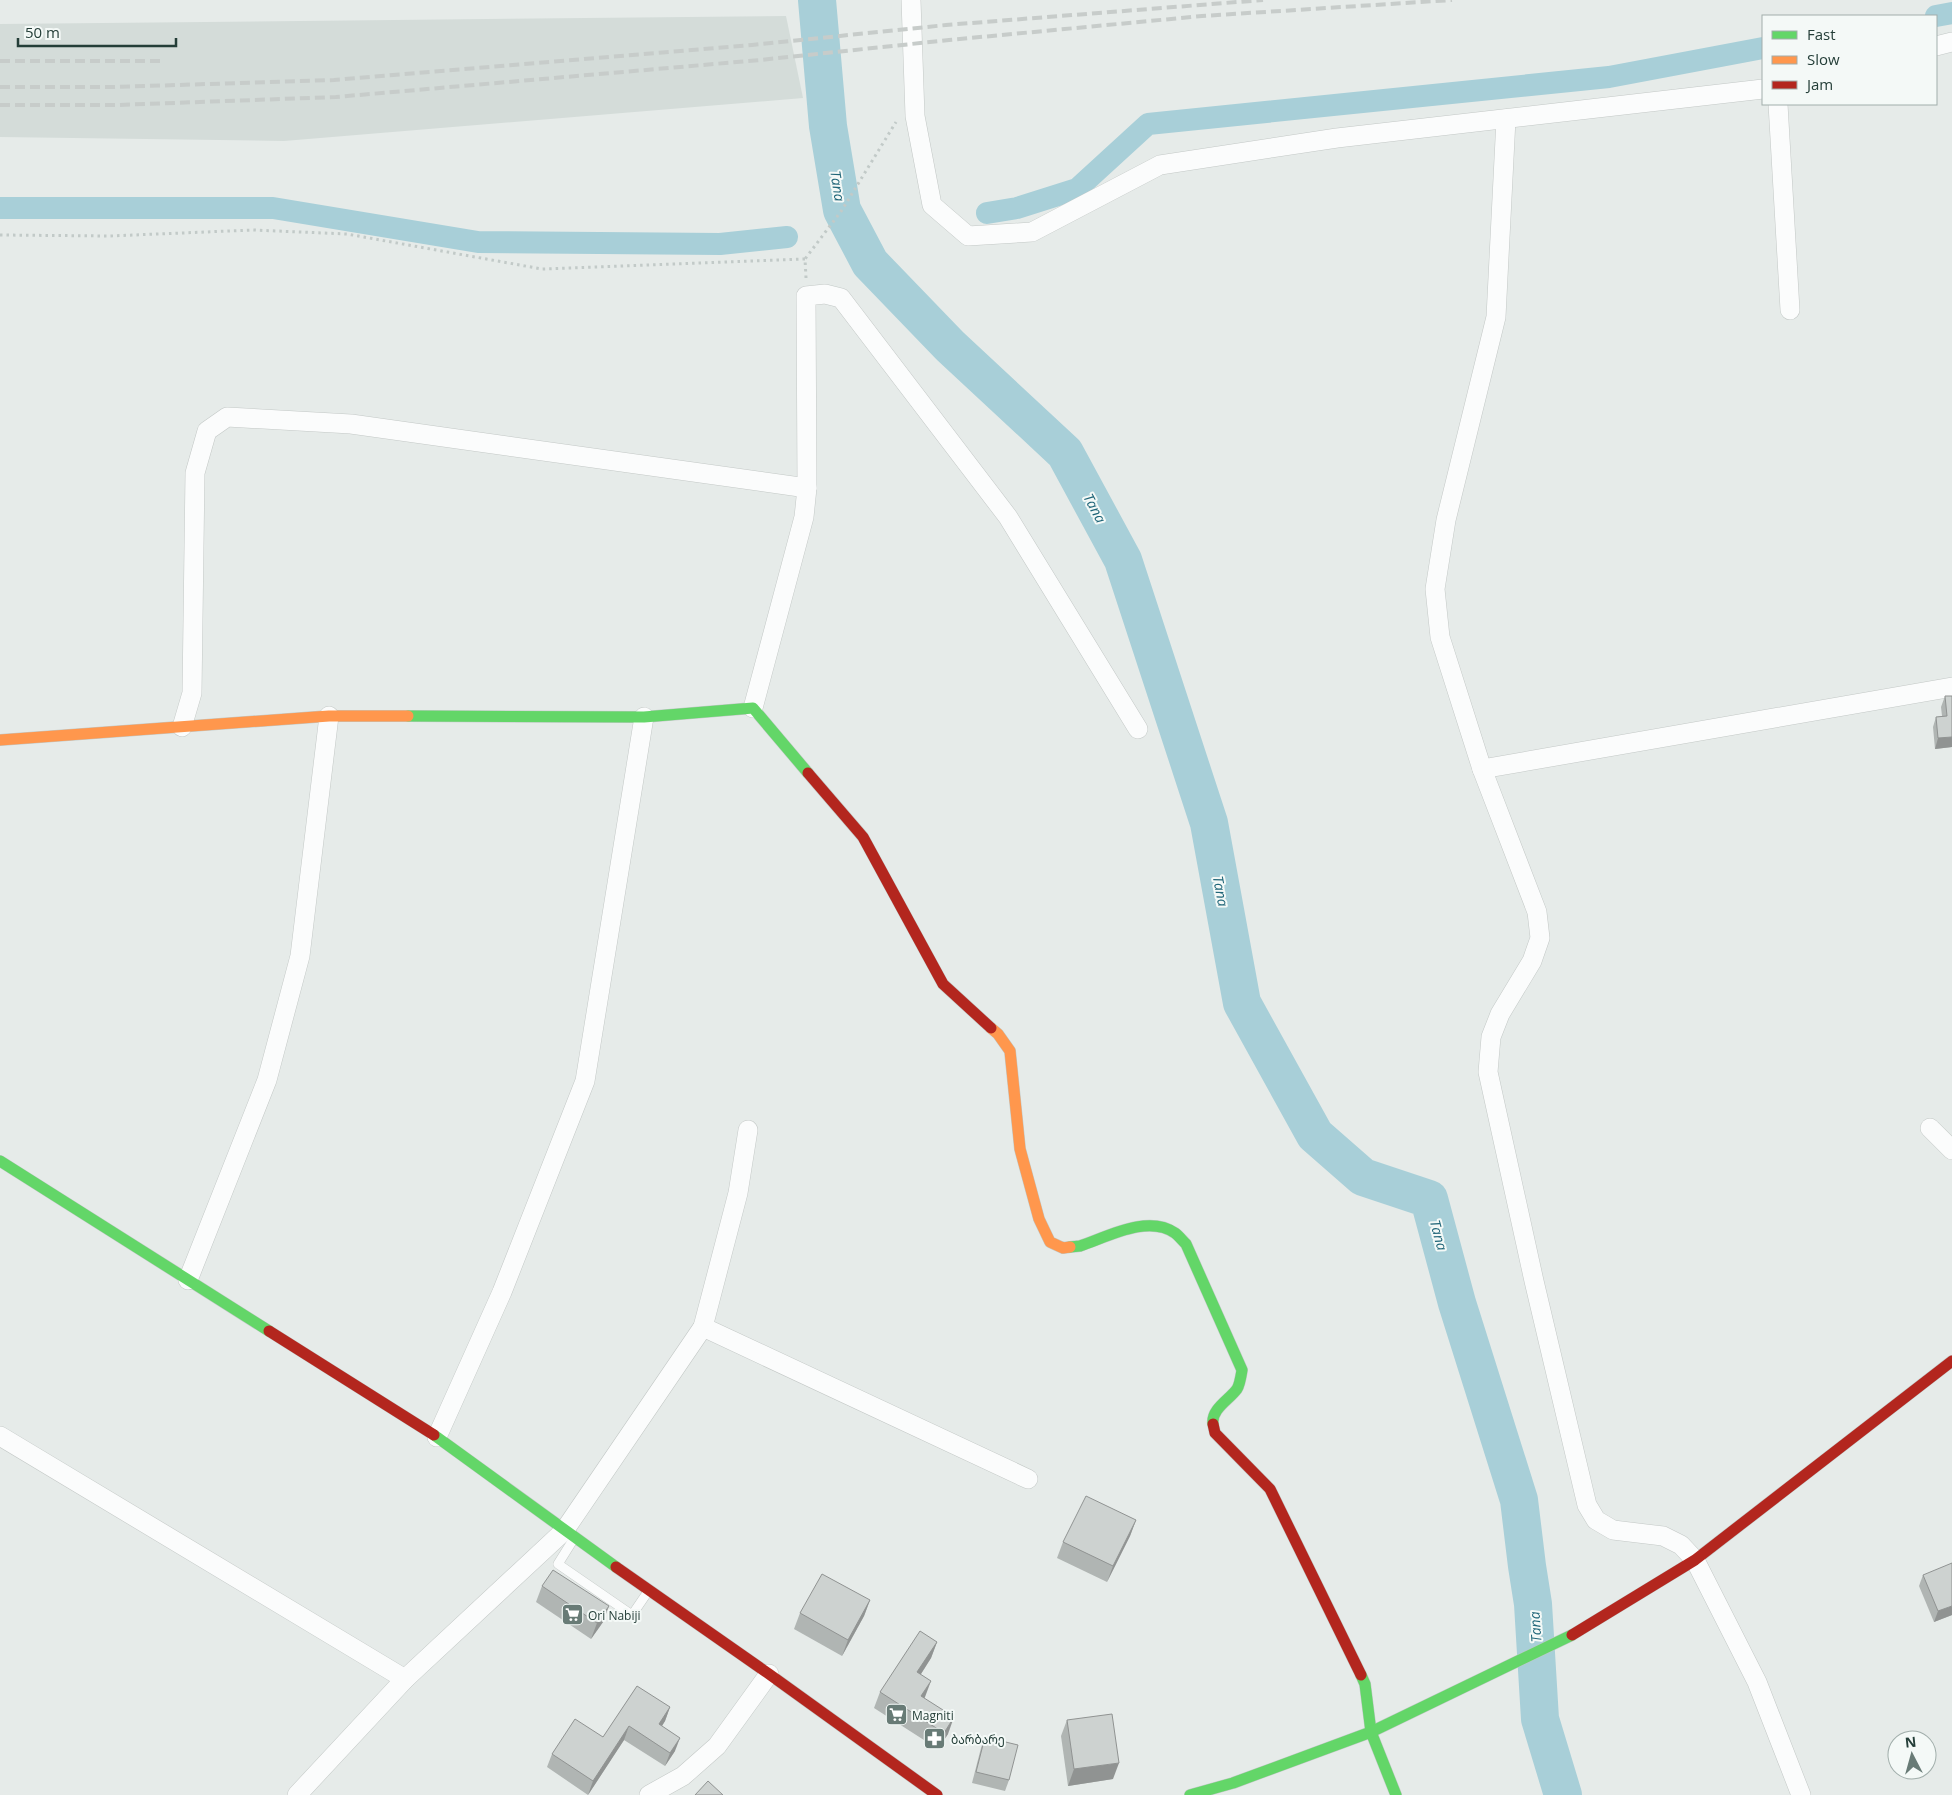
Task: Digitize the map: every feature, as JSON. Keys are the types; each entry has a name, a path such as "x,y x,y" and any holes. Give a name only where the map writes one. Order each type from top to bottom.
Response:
{"street":[{"path":"911,0 915,116 932,205 968,236 1032,232 1160,164 1337,138 1762,89"},
{"path":"1937,46 1952,42"},
{"path":"1778,105 1790,310"},
{"path":"1506,119 1496,317 1446,520 1435,589 1440,637 1482,769 1537,912 1540,938 1532,962 1500,1014 1492,1037 1488,1072 1534,1281 1587,1504 1596,1520 1613,1530 1663,1536 1681,1545 1695,1560 1757,1682 1802,1795"},
{"path":"753,708 804,517 808,488 806,296 825,294 841,298 1008,516 1138,729"},
{"path":"182,727 192,693 196,473 207,431 227,417 350,424 808,488"},
{"path":"1482,769 1952,687"},
{"path":"0,740 329,716 644,717 753,708"},
{"path":"753,708 862,837 943,984 998,1034 1010,1051 1020,1150 1039,1219 1050,1242 1063,1248 1080,1246 1138,1226 1156,1226 1174,1232 1186,1244 1242,1370 1238,1388 1216,1410 1212,1421 1215,1433 1270,1489 1365,1684 1371,1732 1396,1795"},
{"path":"188,1280 267,1080 300,956 329,716"},
{"path":"436,1437 502,1292 585,1081 644,717"},
{"path":"1930,1128 1952,1150"},
{"path":"297,1795 405,1679 570,1534 702,1328 738,1194 748,1130"},
{"path":"0,1161 436,1437 937,1795"},
{"path":"702,1328 1028,1479"},
{"path":"1190,1795 1233,1783 1371,1732 1584,1629 1695,1560 1952,1361"},
{"path":"0,1436 405,1679"},
{"path":"649,1795 683,1776 717,1746 769,1674"}],"lane":[{"path":"570,1534 558,1564 632,1615 650,1590"}],"path":[{"path":"806,296 805,259 842,210 897,120 915,116"},
{"path":"0,235 110,236 253,230 347,234 542,269 805,259"}],"shaded area":[{"path":"786,16 803,98 284,141 0,137 0,24"}],"building":[{"path":"1945,696 1952,696 1952,737 1938,738 1936,717 1947,716"},
{"path":"1086,1496 1136,1520 1113,1566 1063,1542"},
{"path":"1952,1563 1952,1606 1938,1611 1923,1575"},
{"path":"553,1570 609,1606 597,1623 542,1586"},
{"path":"822,1574 870,1600 848,1640 800,1613"},
{"path":"920,1631 937,1642 917,1672 931,1681 921,1696 954,1717 944,1733 880,1692"},
{"path":"637,1686 670,1707 659,1724 680,1738 670,1753 629,1726 593,1781 552,1754 575,1719 603,1737"},
{"path":"1112,1714 1119,1763 1074,1769 1067,1720"},
{"path":"985,1737 1018,1745 1009,1780 976,1772"},
{"path":"708,1781 723,1795 695,1795"}],"waterway":[{"name":"Tana","path":"817,0 828,126 842,210 870,263 950,346 1065,453 1123,560 1209,823 1242,1003 1315,1135 1363,1177 1429,1199 1457,1303 1519,1500 1533,1604 1540,1719 1563,1795"},
{"path":"1937,16 1952,13"},
{"path":"987,213 1017,208 1077,189 1148,124 1609,77 1762,48"},
{"path":"0,208 273,208 478,242 720,244 787,237"}],"railway":[{"path":"0,87 114,87 334,80 752,45 946,25 1263,0"},
{"path":"0,105 117,105 336,97 760,60 1202,16 1452,0"},
{"path":"0,61 164,61"}],"traffic: fast":[{"path":"408,716 644,717 753,708 808,773"},
{"path":"0,1161 269,1331"},
{"path":"1070,1247 1080,1246 1140,1226 1164,1228 1175,1233 1186,1244 1242,1370 1237,1389 1218,1409 1213,1419 1213,1424"},
{"path":"434,1435 616,1567"},
{"path":"1190,1795 1233,1783 1371,1732 1572,1635"},
{"path":"1361,1675 1365,1684 1371,1732 1396,1795"}],"traffic: slow":[{"path":"0,740 329,716 408,716"},
{"path":"991,1028 998,1034 1010,1051 1020,1149 1039,1219 1050,1242 1063,1248 1070,1247"}],"traffic: jam":[{"path":"808,773 863,837 943,984 991,1028"},
{"path":"269,1331 434,1435"},
{"path":"1572,1635 1695,1560 1952,1361"},
{"path":"1213,1424 1215,1433 1270,1489 1361,1675"},
{"path":"616,1567 937,1795"}],"place":[{"name":"Ori Nabiji","path":"572,1615"},
{"name":"Magniti","path":"896,1715"},
{"name":"ბარბარე","path":"935,1739"}]}
